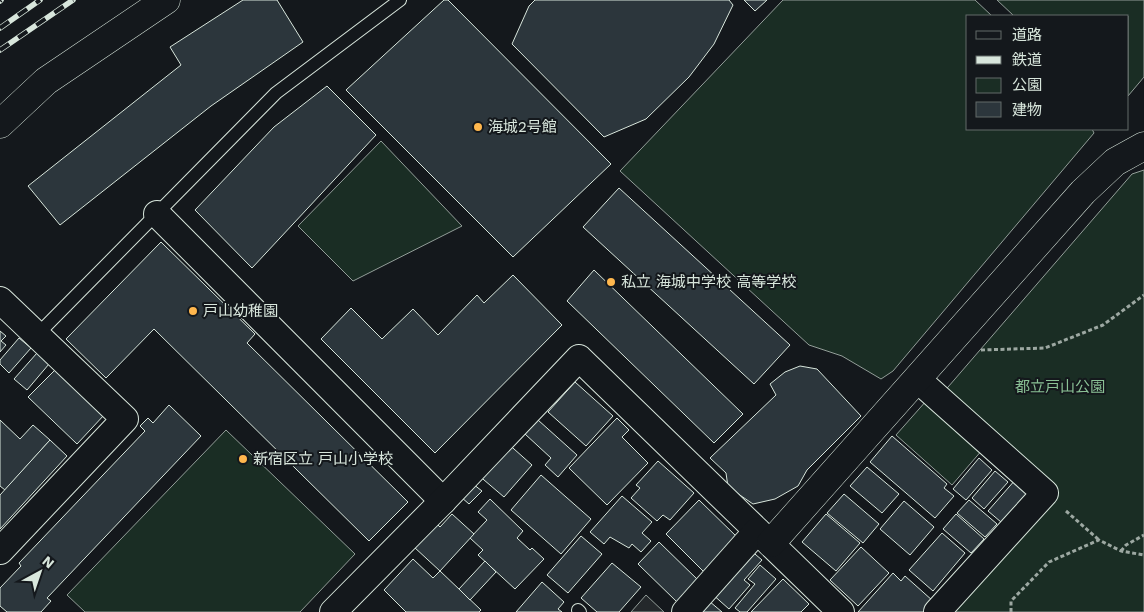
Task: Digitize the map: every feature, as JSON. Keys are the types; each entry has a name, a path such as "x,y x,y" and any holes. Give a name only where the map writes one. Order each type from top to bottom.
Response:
{"street":[{"path":"0,124 46,81 166,0"},
{"path":"684,612 764,537 917,379 1083,192 1115,162 1144,146"},
{"path":"157,214 443,501"},
{"path":"0,300 125,420 0,551"},
{"path":"333,612 443,501 579,358 841,612"},
{"path":"917,379 1045,493 937,612"}],"lane":[{"path":"37,335 276,93 400,0"}],"path":[{"path":"980,350 1045,348 1103,325 1144,295"},
{"path":"1045,493 1099,540 1121,551 1144,555"},
{"path":"1121,551 1126,545 1144,535"},
{"path":"1011,612 1011,601 1049,562 1099,540"}],"green space":[{"path":"783,0 975,0 991,15 966,15 966,130 1092,130 1094,133 893,371 881,379 842,356 809,345 620,171"},
{"path":"997,0 1144,0 1144,77 1129,95 1129,15 1013,15"},
{"path":"381,141 462,226 353,281 298,226"},
{"name":"都立戸山公園","path":"1144,170 1144,612 942,612 1036,492 942,394 1132,174"},
{"path":"927,400 983,449 952,485 896,435"},
{"path":"226,430 355,554 300,612 85,612 67,595"}],"shaded area":[{"path":"646,595 664,612 631,612"}],"building":[{"path":"243,0 277,0 303,42 211,106 60,225 28,186 181,65 170,47"},
{"name":"海城2号館","path":"444,0 448,0 611,164 513,257 346,90"},
{"path":"535,0 729,0 733,5 714,44 689,77 646,119 604,137 512,44 529,6"},
{"path":"744,0 767,0 755,11"},
{"path":"327,86 376,135 252,268 195,210 274,127"},
{"path":"619,188 790,345 754,384 583,227"},
{"path":"161,242 255,334 247,343 408,502 369,541 154,329 106,378 66,339"},
{"path":"594,270 743,414 714,443 567,301"},
{"path":"513,275 562,325 435,453 321,339 351,308 382,339 413,309 438,335 477,295 484,303"},
{"path":"0,331 6,336 1,341 6,345 0,352"},
{"path":"19,338 31,348 9,373 0,364 0,360"},
{"path":"37,353 49,364 27,390 14,379"},
{"path":"800,366 817,369 861,416 807,470 798,486 775,499 753,504 728,487 726,473 710,458 776,395 770,384 785,372"},
{"path":"57,368 105,414 77,444 28,397"},
{"path":"575,382 613,416 586,446 548,412"},
{"path":"169,405 201,436 47,598 51,601 41,612 7,612 0,606 0,588 21,566 19,563 145,431 140,426 148,418 153,423"},
{"path":"617,418 629,430 622,437 648,463 607,505 569,468"},
{"path":"0,420 20,439 33,425 50,440 5,490 0,486"},
{"path":"538,420 577,455 558,477 545,465 551,458 525,434"},
{"path":"892,436 947,484 944,488 954,496 935,518 870,462"},
{"path":"50,440 67,456 0,529 0,495"},
{"path":"505,441 532,465 504,497 477,474"},
{"path":"979,458 992,470 966,500 953,489"},
{"path":"658,461 694,493 670,520 663,515 657,521 631,498 640,488 636,485"},
{"path":"867,467 899,494 882,513 850,486"},
{"path":"995,471 1008,482 984,509 972,498"},
{"path":"541,475 591,519 561,554 511,510"},
{"path":"1016,479 1029,491 1001,522 988,511"},
{"path":"473,484 482,491 469,504 461,497"},
{"path":"844,494 879,524 863,543 827,513"},
{"path":"622,496 652,522 642,533 651,541 641,552 632,544 629,548 610,537 604,544 590,532"},
{"path":"490,499 523,531 517,538 544,559 515,589 478,555 483,550 470,538 487,520 478,512"},
{"path":"699,500 737,537 704,572 666,534"},
{"path":"969,500 997,524 985,537 957,513"},
{"path":"904,501 934,527 910,555 880,529"},
{"path":"452,514 474,534 440,571 414,547 436,523 440,527"},
{"path":"826,514 860,543 836,571 802,542"},
{"path":"956,514 984,539 971,553 943,529"},
{"path":"942,533 965,553 933,591 909,570"},
{"path":"581,536 602,554 568,593 547,575"},
{"path":"659,542 698,580 677,602 638,564"},
{"path":"861,547 889,573 858,606 830,580"},
{"path":"749,549 762,560 744,580 750,585 729,609 711,593"},
{"path":"413,559 433,578 440,571 481,610 479,612 406,612 384,590"},
{"path":"485,561 496,572 470,600 459,589"},
{"path":"612,563 641,587 619,612 597,612 581,598"},
{"path":"760,565 776,579 747,612 740,612 735,608 755,584 748,579"},
{"path":"893,573 901,581 905,576 933,601 923,612 858,612"},
{"path":"783,579 809,604 801,612 751,612"},
{"path":"542,582 564,602 558,609 562,612 516,612"},
{"path":"709,601 722,612 699,612"}],"railway":[{"path":"0,28 40,0"},
{"path":"0,50 73,0"}],"place":[{"name":"海城2号館","path":"478,127"},
{"name":"私立 海城中学校 高等学校","path":"611,282"},
{"name":"戸山幼稚園","path":"193,311"},
{"name":"新宿区立 戸山小学校","path":"243,459"}]}
